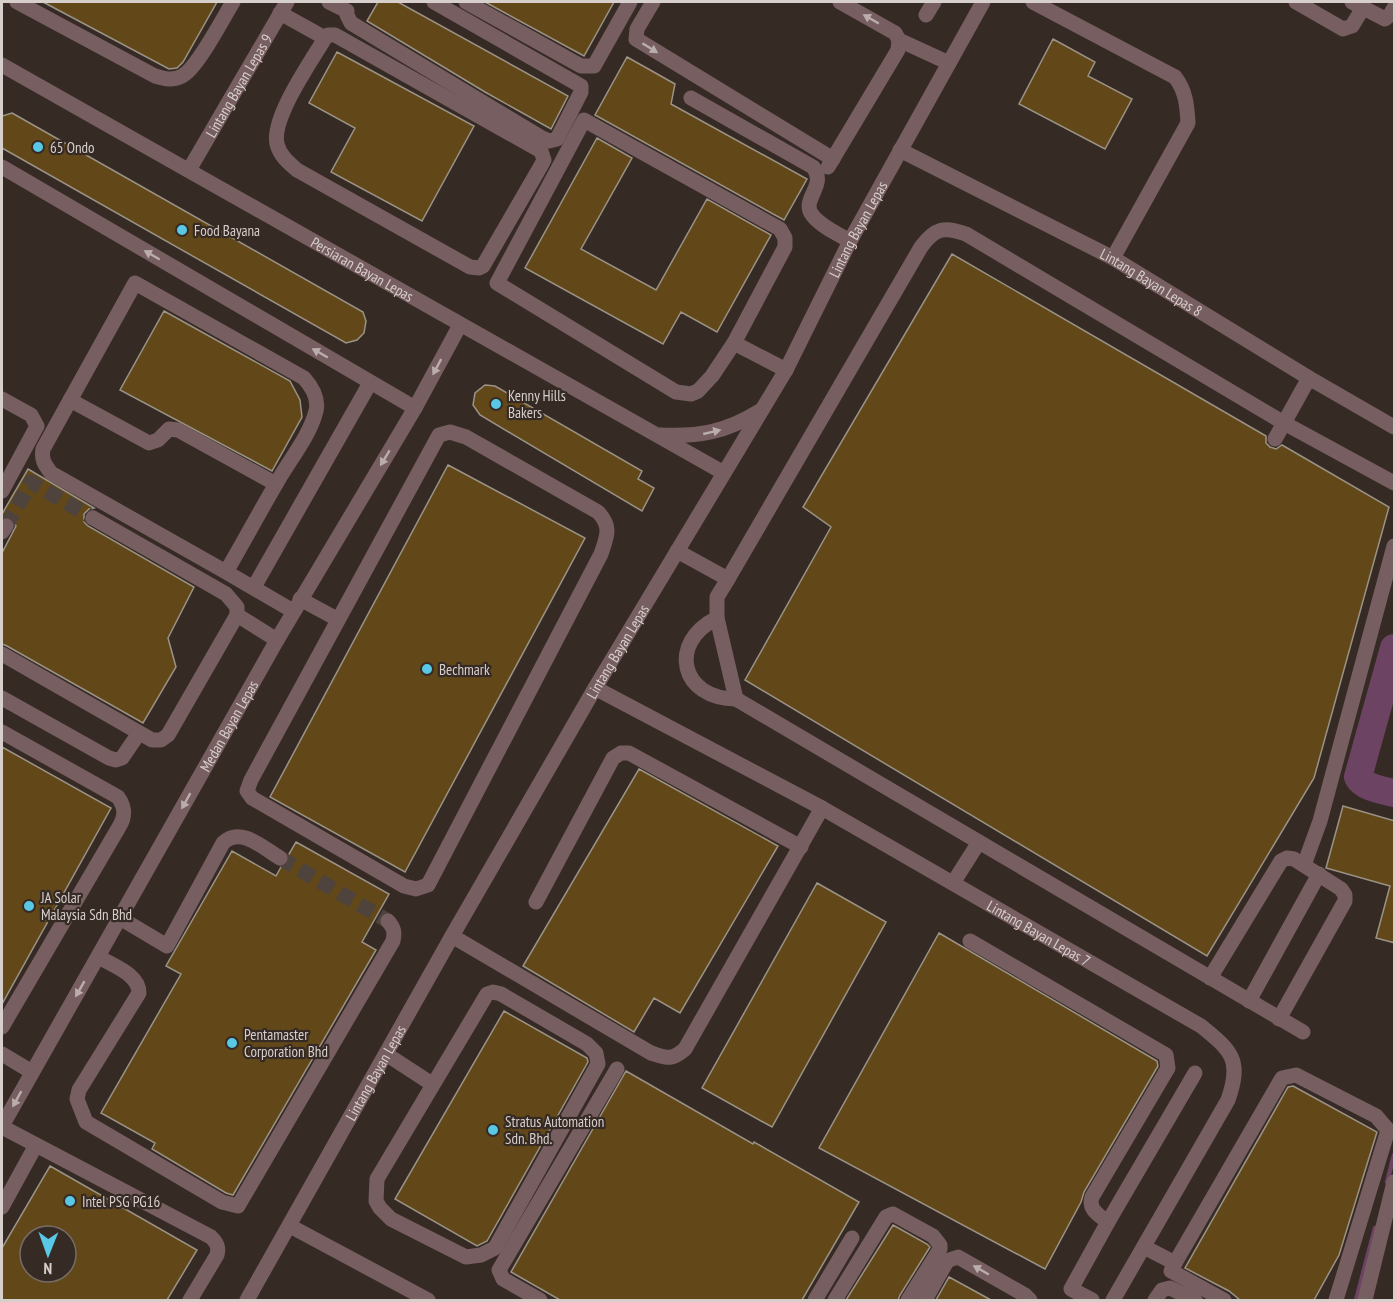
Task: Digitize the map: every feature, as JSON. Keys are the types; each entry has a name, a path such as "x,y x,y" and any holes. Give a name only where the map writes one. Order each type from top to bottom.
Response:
{"street":[{"path":"17,2 155,76 169,80 184,76 194,65 233,2"},
{"path":"329,2 350,6 347,15 351,23 542,138 549,141 557,139 581,92 581,86 434,2"},
{"path":"466,2 581,66 590,67 594,66 630,2"},
{"path":"653,2 637,29 636,39 833,159"},
{"path":"818,173 826,169 833,159 898,50 899,40 895,33 840,2"},
{"name":"Lintang Bayan Lepas","path":"247,1300 595,688 786,370 850,240 984,2"},
{"path":"1033,2 1176,76 1182,86 1187,103 1188,123 1113,258"},
{"path":"1296,2 1339,27 1348,28 1352,26 1357,5 1385,19 1395,8"},
{"path":"283,7 325,38"},
{"name":"Lintang Bayan Lepas 9","path":"189,170 283,7"},
{"path":"328,35 334,35 541,152 544,160 542,164 483,266 470,267 297,170 285,159 278,145 276,129 281,114 325,38 328,35"},
{"path":"899,40 949,63"},
{"name":"Persiaran Bayan Lepas","path":"2,65 724,473"},
{"path":"691,98 813,167 818,173 819,181 809,207 811,215 823,225 850,240"},
{"path":"584,120 780,229 785,238 785,247 734,343 712,376 698,391 691,394 676,392 497,283 584,120"},
{"name":"Lintang Bayan Lepas 8","path":"900,150 1113,258 1309,378 1395,427"},
{"path":"2,167 415,408"},
{"path":"736,699 717,618 717,597 921,247 929,235 936,231 953,230 966,234 1284,423 1395,483"},
{"path":"226,572 308,432 316,410 312,387 304,378 135,283 43,449 44,464 51,473 226,572 254,587 337,619"},
{"name":"Medan Bayan Lepas","path":"2,1127 277,640 415,408 460,325"},
{"path":"734,343 786,370"},
{"path":"1275,439 1309,378"},
{"path":"254,587 370,383"},
{"path":"2,399 31,415 37,426 2,491"},
{"path":"70,400 149,443 158,440 169,429 178,430 276,484"},
{"path":"657,435 685,436 713,432 739,423 763,409"},
{"path":"450,432 466,437 598,512 606,521 607,535 601,554 428,885 416,889 404,886 262,804 252,798 248,791 251,780 337,619 439,435 450,432"},
{"path":"2,654 139,733 157,741 166,739 237,615 237,608 226,594 93,518"},
{"path":"1304,865 1320,821 1395,546"},
{"path":"677,551 728,579"},
{"path":"237,615 277,640"},
{"path":"717,618 703,625 692,637 687,652 687,668 693,682 705,693 720,699 736,699 1303,1032"},
{"name":"Lintang Bayan Lepas 7","path":"595,688 822,808 1201,1026 1224,1044 1233,1062 1235,1078 1228,1100 1113,1300"},
{"path":"2,698 116,760 122,758 139,733"},
{"path":"2,732 118,797 123,804 124,812 123,821 2,1027"},
{"path":"536,903 613,758 621,753 629,753 801,847"},
{"path":"452,936 651,1053 667,1058 676,1057 685,1049 822,808"},
{"path":"120,918 166,946 223,843 229,837 237,835 246,838 280,858"},
{"path":"954,883 979,842"},
{"path":"1210,978 1281,861 1287,858 1294,859 1341,889 1345,895 1345,902 1279,1019"},
{"path":"1249,1001 1318,874"},
{"path":"99,957 134,978 139,985 139,993 79,1090 77,1099 86,1122 222,1202 238,1206 393,941 395,934 388,921"},
{"path":"970,941 1166,1055 1169,1062 1168,1068 1090,1202 1094,1212 1108,1222"},
{"path":"493,992 501,993 563,1028 596,1053 598,1064 495,1248 481,1255 466,1257 391,1219 376,1201 377,1179 432,1084 487,994 493,992"},
{"path":"2,1054 32,1072"},
{"path":"386,1054 432,1084"},
{"path":"540,1300 504,1279 499,1270 617,1069"},
{"path":"1092,1300 1068,1295 1195,1073"},
{"path":"1224,1300 1171,1271 1281,1078 1296,1075 1376,1116 1388,1130 1336,1300"},
{"path":"2,1127 211,1237 216,1242 217,1255 190,1300"},
{"path":"2,1207 36,1145"},
{"path":"1365,1300 1395,1182"},
{"path":"835,1300 886,1217 893,1214 933,1236 940,1245 909,1300"},
{"path":"290,1226 423,1299"},
{"path":"815,1300 852,1238"},
{"path":"1144,1246 1175,1263"},
{"path":"925,1300 946,1263 958,1257 1025,1294 1030,1300"},
{"path":"1155,1300 1161,1290 1170,1288 1195,1300"}],"building":[{"path":"43,2 217,2 183,62 177,68 169,69"},
{"path":"378,2 398,2 568,96 551,129 367,21"},
{"path":"485,2 614,2 584,56"},
{"path":"1053,39 1095,62 1088,76 1132,99 1105,149 1019,104"},
{"path":"337,52 474,126 422,221 331,172 355,128 309,103"},
{"path":"627,57 675,84 671,104 807,179 784,220 595,115"},
{"name":"Food Bayana","path":"12,113 363,312 366,321 364,333 357,340 346,343 2,148 2,116"},
{"path":"597,138 632,158 581,249 656,290 707,199 771,235 717,332 681,312 663,344 525,268"},
{"path":"952,254 1266,436 1266,443 1270,447 1276,449 1282,445 1389,507 1314,778 1207,956 745,680 831,527 803,507"},
{"path":"164,311 290,381 300,400 302,417 272,471 120,390"},
{"path":"485,385 495,386 642,471 638,479 654,488 642,511 480,415 473,405 475,393"},
{"name":"Bechmark","path":"448,465 585,538 405,872 270,797"},
{"path":"28,469 94,508 84,514 84,522 88,526 194,587 168,638 176,667 143,723 2,644 2,553 16,526 12,518 2,517 2,514"},
{"name":"JA Solar Malaysia Sdn Bhd","path":"2,747 111,808 2,1004"},
{"path":"639,769 778,846 680,1013 654,998 634,1032 523,966"},
{"path":"1343,806 1395,821 1395,943 1376,938 1390,886 1326,868"},
{"name":"Pentamaster Corporation Bhd","path":"296,842 389,894 362,942 376,950 233,1195 152,1149 155,1143 101,1113 181,974 166,966 232,851 276,876 281,867 288,863 289,854"},
{"path":"817,883 886,922 772,1127 702,1088"},
{"path":"939,933 1157,1061 1158,1066 1084,1192 1081,1202 1045,1269 819,1148"},
{"name":"Stratus Automation Sdn. Bhd.","path":"504,1011 587,1058 588,1062 487,1241 477,1246 395,1199"},
{"path":"626,1071 859,1202 802,1300 560,1300 511,1272"},
{"path":"1293,1086 1377,1132 1339,1255 1314,1300 1240,1300 1229,1291 1185,1268 1288,1087"},
{"name":"Intel PSG PG16","path":"50,1166 197,1250 167,1300 2,1300 2,1248"},
{"path":"893,1225 930,1247 898,1300 846,1300"},
{"path":"949,1277 991,1300 936,1300"}],"waterway":[{"path":"1394,648 1358,777 1369,786 1394,793"},
{"path":"1387,1182 1394,1155"},
{"path":"1356,1300 1375,1228"}],"tunnel":[{"path":"6,526 31,482 93,518"},
{"path":"280,858 388,921"}],"place":[{"name":"65 Ondo","path":"38,147"},
{"name":"Food Bayana","path":"182,230"},
{"name":"Kenny Hills Bakers","path":"496,404"},
{"name":"Bechmark","path":"427,669"},
{"name":"JA Solar Malaysia Sdn Bhd","path":"29,906"},
{"name":"Pentamaster Corporation Bhd","path":"232,1043"},
{"name":"Stratus Automation Sdn. Bhd.","path":"493,1130"},
{"name":"Intel PSG PG16","path":"70,1201"}]}
